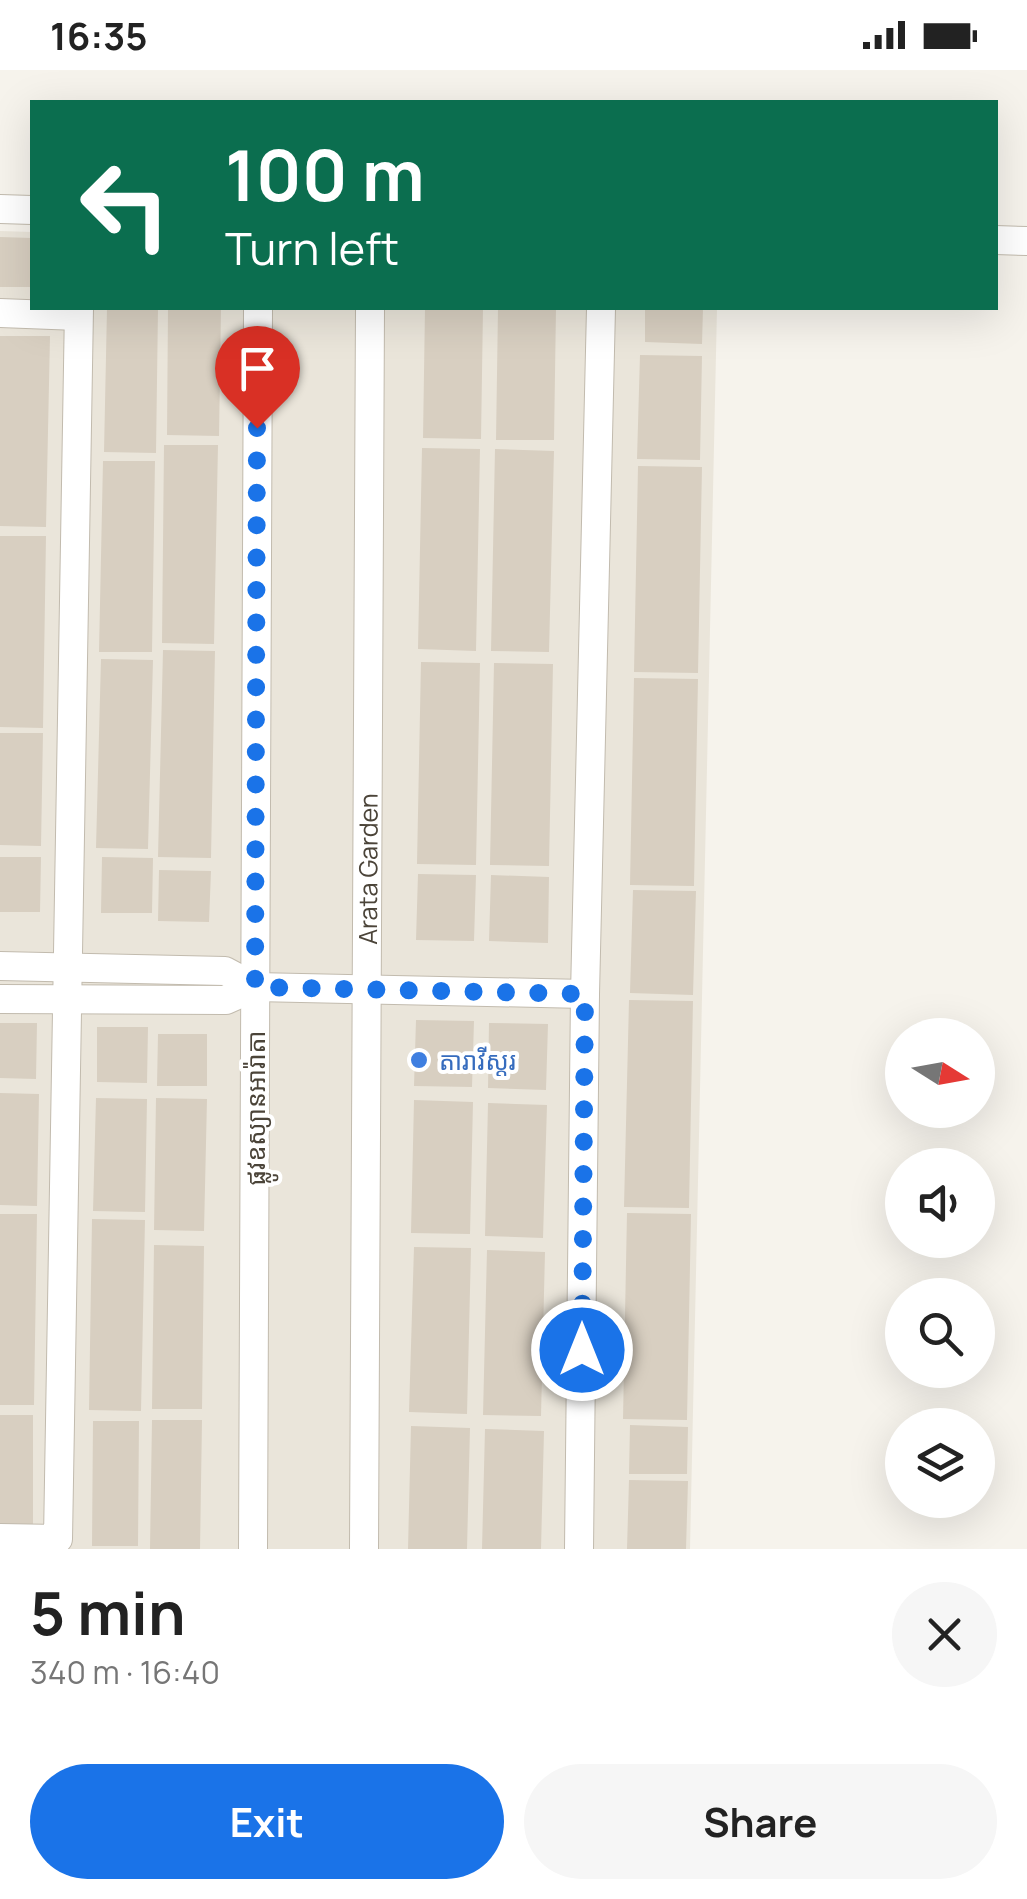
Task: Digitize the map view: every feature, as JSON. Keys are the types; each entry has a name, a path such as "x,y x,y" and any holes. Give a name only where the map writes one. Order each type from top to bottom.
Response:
{"street":[{"path":"0,209 30,210"},
{"path":"998,240 1027,241"},
{"name":"ផ្លូវឧស្យានអារ៉ាតា","path":"253,1549 258,310"},
{"name":"Arata Garden","path":"364,1549 370,310"},
{"path":"580,1549 585,994 601,310"},
{"path":"0,313 78,312 58,1539 0,1538"},
{"path":"0,966 225,970 255,987"},
{"path":"0,999 226,1000 255,987 585,994"}],"shaded area":[{"path":"0,231 30,232 30,310 717,310 690,1549 0,1549"}],"building":[{"path":"0,237 30,238 30,287 0,287"},
{"path":"107,310 158,310 156,453 104,452"},
{"path":"168,310 221,310 219,436 167,435"},
{"path":"425,310 483,310 481,439 423,438"},
{"path":"498,310 556,310 554,440 496,440"},
{"path":"645,310 703,310 702,344 645,342"},
{"path":"0,336 50,336 46,527 0,526"},
{"path":"640,355 702,356 700,460 637,459"},
{"path":"164,445 218,445 214,644 162,643"},
{"path":"422,448 480,449 476,651 418,649"},
{"path":"495,449 554,451 549,652 491,651"},
{"path":"103,461 155,461 152,652 99,652"},
{"path":"638,466 702,467 698,673 634,672"},
{"path":"0,536 46,536 43,728 0,727"},
{"path":"163,650 215,651 211,858 158,857"},
{"path":"101,659 153,660 148,849 96,848"},
{"path":"421,662 480,663 476,865 417,864"},
{"path":"494,663 553,664 549,866 490,865"},
{"path":"634,678 698,679 694,886 630,885"},
{"path":"0,733 43,733 41,846 0,845"},
{"path":"0,857 41,857 40,912 0,912"},
{"path":"102,857 153,858 152,913 101,913"},
{"path":"159,870 211,871 209,922 158,921"},
{"path":"418,874 476,875 474,941 416,940"},
{"path":"491,875 549,877 548,943 489,941"},
{"path":"633,890 696,891 693,995 630,993"},
{"path":"629,1000 693,1001 689,1208 624,1207"},
{"path":"416,1020 474,1021 472,1087 414,1086"},
{"path":"0,1023 37,1023 36,1079 0,1078"},
{"path":"489,1023 548,1024 546,1090 488,1088"},
{"path":"97,1027 148,1027 147,1083 97,1082"},
{"path":"158,1034 207,1034 207,1086 157,1086"},
{"path":"0,1093 39,1094 37,1206 0,1205"},
{"path":"96,1098 147,1099 145,1212 93,1211"},
{"path":"156,1098 207,1099 204,1231 154,1230"},
{"path":"414,1100 473,1102 470,1234 411,1233"},
{"path":"488,1103 547,1105 543,1238 485,1236"},
{"path":"627,1213 691,1214 687,1420 623,1419"},
{"path":"0,1214 37,1214 34,1405 0,1405"},
{"path":"92,1219 145,1220 141,1411 89,1410"},
{"path":"154,1245 204,1246 202,1409 152,1409"},
{"path":"414,1247 471,1248 467,1414 409,1412"},
{"path":"487,1250 545,1252 541,1416 483,1415"},
{"path":"0,1415 33,1415 33,1526 0,1526"},
{"path":"152,1420 202,1420 200,1549 150,1549"},
{"path":"93,1421 139,1421 138,1546 92,1546"},
{"path":"630,1425 688,1427 687,1474 629,1474"},
{"path":"411,1426 470,1428 467,1549 408,1549"},
{"path":"485,1429 544,1431 541,1549 482,1549"},
{"path":"629,1480 688,1481 686,1549 627,1549"}],"place":[{"name":"តារាវីស្តរ","path":"419,1060"}],"route":[{"path":"257,428 255,987 585,994 582,1350"}]}
